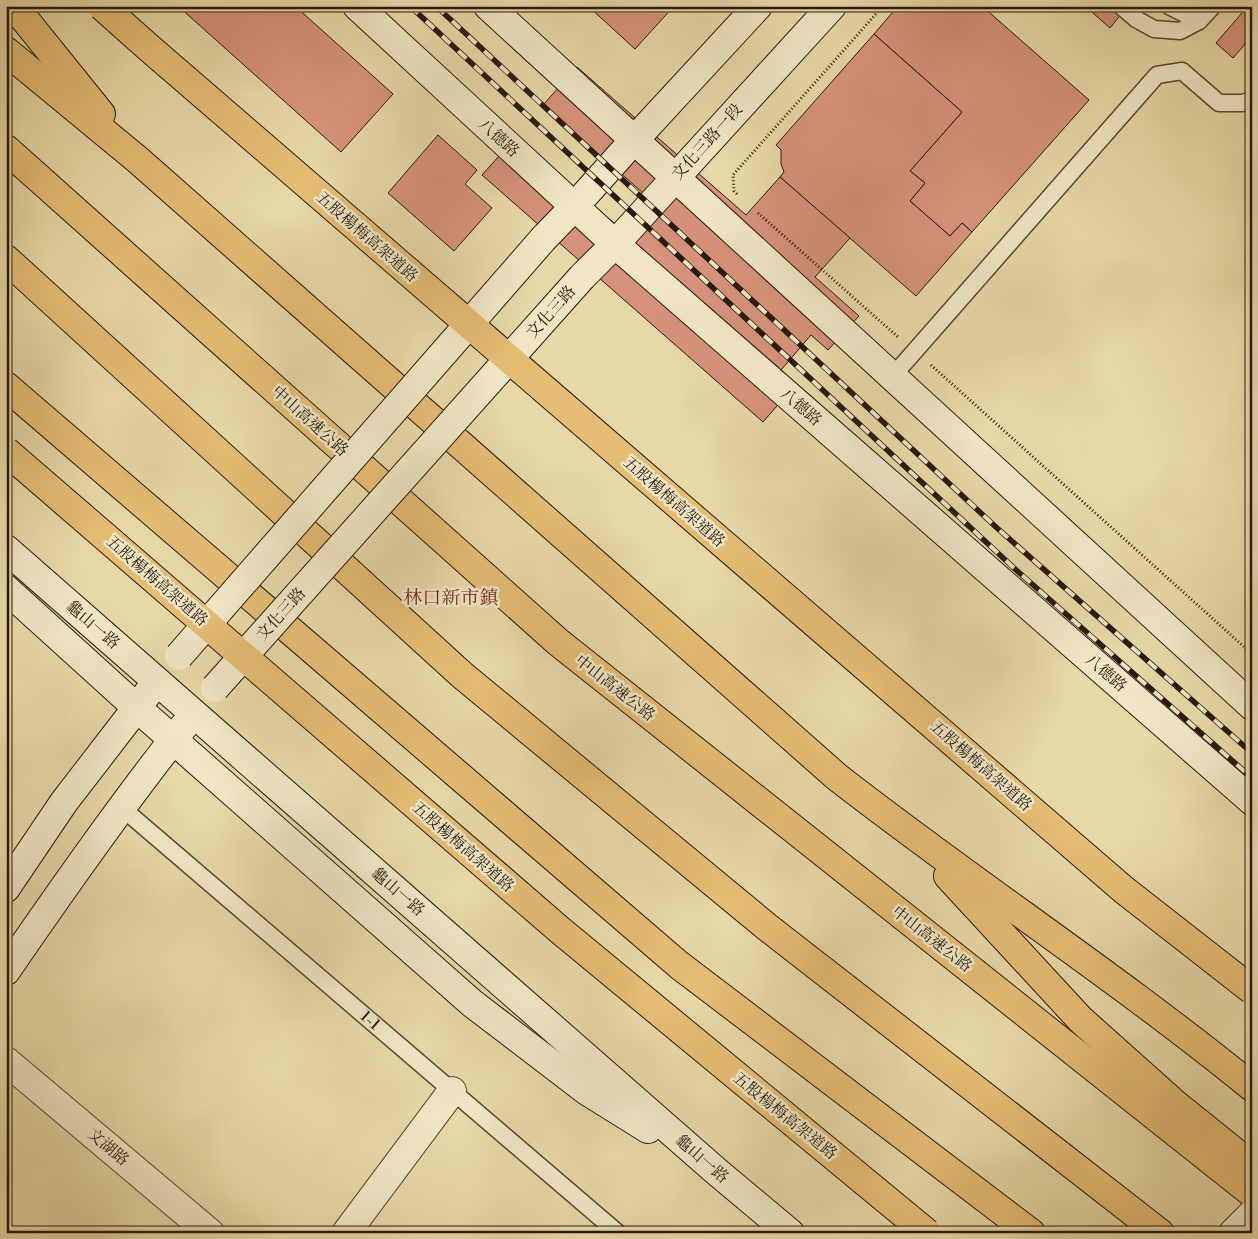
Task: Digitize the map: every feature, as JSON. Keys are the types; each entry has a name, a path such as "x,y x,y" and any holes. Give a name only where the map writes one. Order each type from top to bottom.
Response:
{"highway":[{"path":"14,6 138,160"},
{"name":"五股楊梅高架道路","path":"102,6 155,54 1124,890 1252,990"},
{"path":"6,51 138,160 829,771 904,830 1196,1042 1252,1088"},
{"name":"中山高速公路","path":"6,149 558,642 1252,1193"},
{"path":"6,259 462,675 768,927 1160,1233"},
{"path":"6,386 679,965 1031,1233"},
{"name":"五股楊梅高架道路","path":"6,451 561,931 927,1233"},
{"path":"904,830 1080,1019 1175,1104 1252,1166"}],"street":[{"name":"八德路","path":"357,6 615,244 1252,801"},
{"path":"488,6 1252,706"},
{"path":"6,888 64,802 136,707 179,656 544,238 758,6"},
{"name":"文化三路一段","path":"582,277 615,244 832,6"},
{"name":"文化三路","path":"6,971 72,874 194,713 582,277"},
{"name":"龜山一路","path":"6,549 716,1171 790,1233"},
{"path":"6,589 173,740 473,1004 587,1091 716,1171"},
{"path":"6,609 101,694 110,708 110,729 106,747"},
{"name":"文湖路","path":"6,1061 210,1233"},
{"path":"346,1233 452,1091"},
{"path":"1233,1233 1252,1214"}],"lane":[{"path":"1121,6 1136,19 1154,29 1180,31 1199,22 1213,6"},
{"path":"1169,6 1199,22"},
{"path":"892,377 1157,75 1182,71 1219,103 1242,103 1252,100"},
{"name":"1-1","path":"121,807 618,1233"}],"path":[{"path":"742,198 734,192 734,176 883,6"},
{"path":"756,211 1252,654"}],"building":[{"path":"178,6 295,6 393,94 341,152"},
{"path":"588,6 674,6 635,49"},
{"path":"898,6 982,6 1089,100 972,232 962,223 950,236 910,201 925,183 910,171 962,112 874,34"},
{"path":"1085,6 1114,6 1122,13 1110,28"},
{"path":"1248,6 1252,6 1252,36 1233,58 1216,43"},
{"path":"874,34 962,112 910,171 925,183 910,201 950,236 962,223 972,232 916,296 780,177 784,172 781,164 781,150 776,145"},
{"path":"577,67 746,215 780,177 850,238 815,277 859,316 828,350 811,335 775,377 790,391 763,422 482,175 516,137 615,224 643,193 543,105"},
{"path":"438,135 477,170 465,184 492,208 454,251 388,193"}],"railway":[{"path":"410,6 1015,569 1252,778"},
{"path":"436,6 997,528 1252,753"}],"district":[{"name":"林口新市鎮","path":"451,598"}]}
